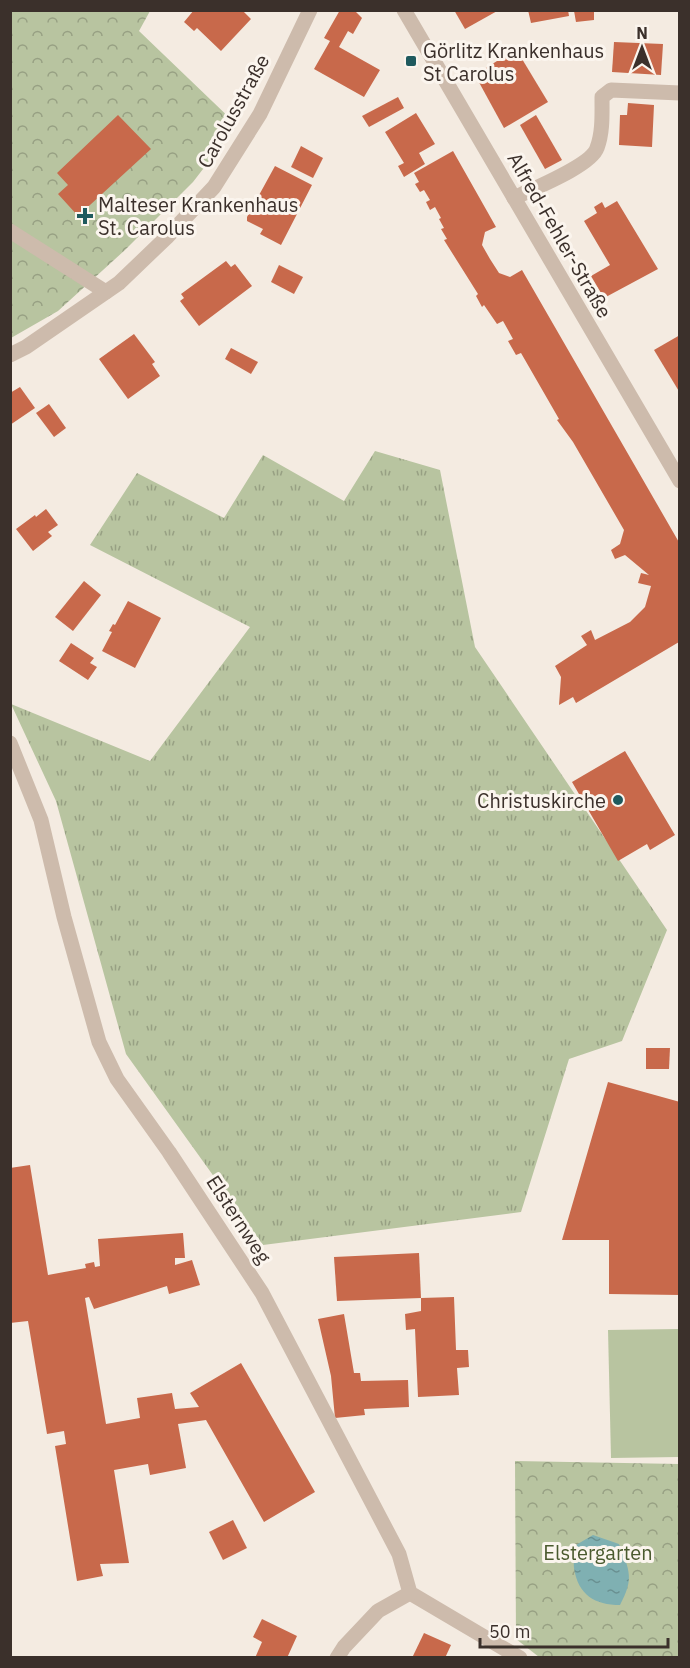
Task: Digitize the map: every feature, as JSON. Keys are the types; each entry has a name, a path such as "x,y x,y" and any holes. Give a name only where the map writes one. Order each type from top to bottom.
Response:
{"street":[{"name":"Carolusstraße","path":"10,355 26,347 119,284 214,187 260,114 310,10"},
{"name":"Alfred-Fehler-Straße","path":"404,10 680,481"},
{"path":"514,198 583,164 597,150 602,120 602,97 611,90 680,93"},
{"path":"10,231 106,292"},
{"name":"Elsternweg","path":"10,743 40,820 99,1042 117,1079 262,1293 399,1554 410,1593"},
{"path":"337,1658 344,1647 378,1611 410,1593 520,1658"}],"green space":[{"name":"Malteser Krankenhaus St. Carolus","path":"11,11 150,11 139,31 237,125 193,182 125,250 58,311 11,338"},
{"path":"375,451 440,470 475,647 667,930 622,1041 569,1059 521,1212 263,1245 126,1054 56,801 11,704 150,761 250,627 90,545 137,473 224,518 263,455 344,501"},
{"path":"679,1329 679,1457 611,1458 608,1330"},
{"name":"Elstergarten","path":"515,1461 679,1464 679,1657 539,1657 516,1639"}],"water":[{"path":"593,1535 619,1544 623,1553 629,1581 620,1605 603,1603 589,1597 579,1585 574,1565 576,1545"}],"building":[{"path":"194,10 242,10 251,19 221,51 197,28 194,31 184,22"},
{"path":"340,10 354,10 362,18 353,34 348,31 339,47 380,70 364,97 314,69 330,41 324,38"},
{"path":"454,10 499,10 465,29"},
{"path":"528,10 568,10 569,16 531,23"},
{"path":"594,10 594,20 576,22 574,11"},
{"path":"614,42 663,44 661,75 612,72"},
{"path":"516,49 548,102 504,128 475,75"},
{"path":"398,97 404,108 369,127 362,116"},
{"path":"628,103 654,105 652,147 619,145 620,115 627,115"},
{"path":"416,113 435,144 419,153 425,164 404,177 398,166 404,163 385,132"},
{"path":"118,115 151,149 78,216 58,194 68,185 57,173"},
{"path":"536,115 562,160 545,169 520,125"},
{"path":"301,146 323,158 313,178 291,167"},
{"path":"453,151 496,227 485,232 482,245 490,259 499,273 510,277 522,270 680,544 679,642 576,703 573,697 559,705 561,677 555,666 587,645 581,636 591,630 595,640 630,622 645,607 651,586 638,583 641,573 649,575 625,555 615,559 611,550 620,544 624,530 573,442 557,420 559,419 521,353 516,355 508,341 513,339 503,321 497,324 484,305 482,307 476,296 478,294 444,240 447,239 441,229 444,228 439,219 441,218 435,207 430,210 426,202 430,200 424,190 420,192 415,184 419,182 414,173"},
{"path":"275,166 312,185 281,245 260,234 263,229 247,221 247,217"},
{"path":"617,201 658,269 604,298 591,276 610,265 584,221 597,213 594,207 602,202 605,208"},
{"path":"226,261 231,267 235,264 252,286 199,326 180,301 184,298 181,294"},
{"path":"279,265 303,277 294,294 271,282"},
{"path":"134,334 155,362 152,364 160,376 128,399 99,359"},
{"path":"680,335 680,393 654,350"},
{"path":"231,348 258,362 251,374 225,359"},
{"path":"20,387 35,408 10,425 10,393"},
{"path":"49,404 66,428 54,437 36,413"},
{"path":"46,509 58,525 48,532 52,536 33,551 16,529"},
{"path":"84,581 101,595 73,631 55,617"},
{"path":"128,601 161,618 135,668 102,651 112,632 109,631 113,624 115,625"},
{"path":"71,643 94,658 90,663 97,667 88,680 59,661"},
{"name":"Christuskirche","path":"625,751 675,835 650,850 647,844 618,861 572,782"},
{"path":"646,1048 670,1048 669,1069 646,1069"},
{"path":"608,1082 680,1102 680,1295 609,1294 609,1240 562,1240"},
{"path":"30,1165 48,1275 86,1268 85,1264 94,1262 95,1267 100,1266 98,1239 183,1233 185,1258 175,1258 175,1265 192,1260 200,1285 169,1294 167,1286 94,1309 89,1297 85,1298 106,1424 140,1418 137,1398 172,1393 175,1409 199,1407 190,1393 241,1363 315,1492 264,1522 206,1420 178,1424 186,1468 150,1475 148,1464 114,1470 129,1563 100,1564 103,1576 77,1581 55,1446 66,1444 64,1431 47,1434 28,1321 10,1323 10,1168"},
{"path":"419,1253 421,1298 337,1301 334,1257"},
{"path":"454,1297 456,1350 468,1350 469,1367 457,1368 459,1395 418,1397 415,1329 406,1330 405,1314 421,1311 421,1298"},
{"path":"344,1314 354,1373 360,1373 361,1381 408,1380 409,1407 364,1409 365,1415 335,1418 331,1376 318,1319"},
{"path":"233,1520 247,1548 223,1560 209,1532"},
{"path":"262,1619 297,1636 287,1658 255,1658 262,1642 253,1637"},
{"path":"424,1633 451,1645 445,1658 412,1658"}],"place":[{"name":"Görlitz Krankenhaus St Carolus","path":"411,61"},
{"name":"Malteser Krankenhaus St. Carolus","path":"85,216"},
{"name":"Christuskirche","path":"618,800"}]}
